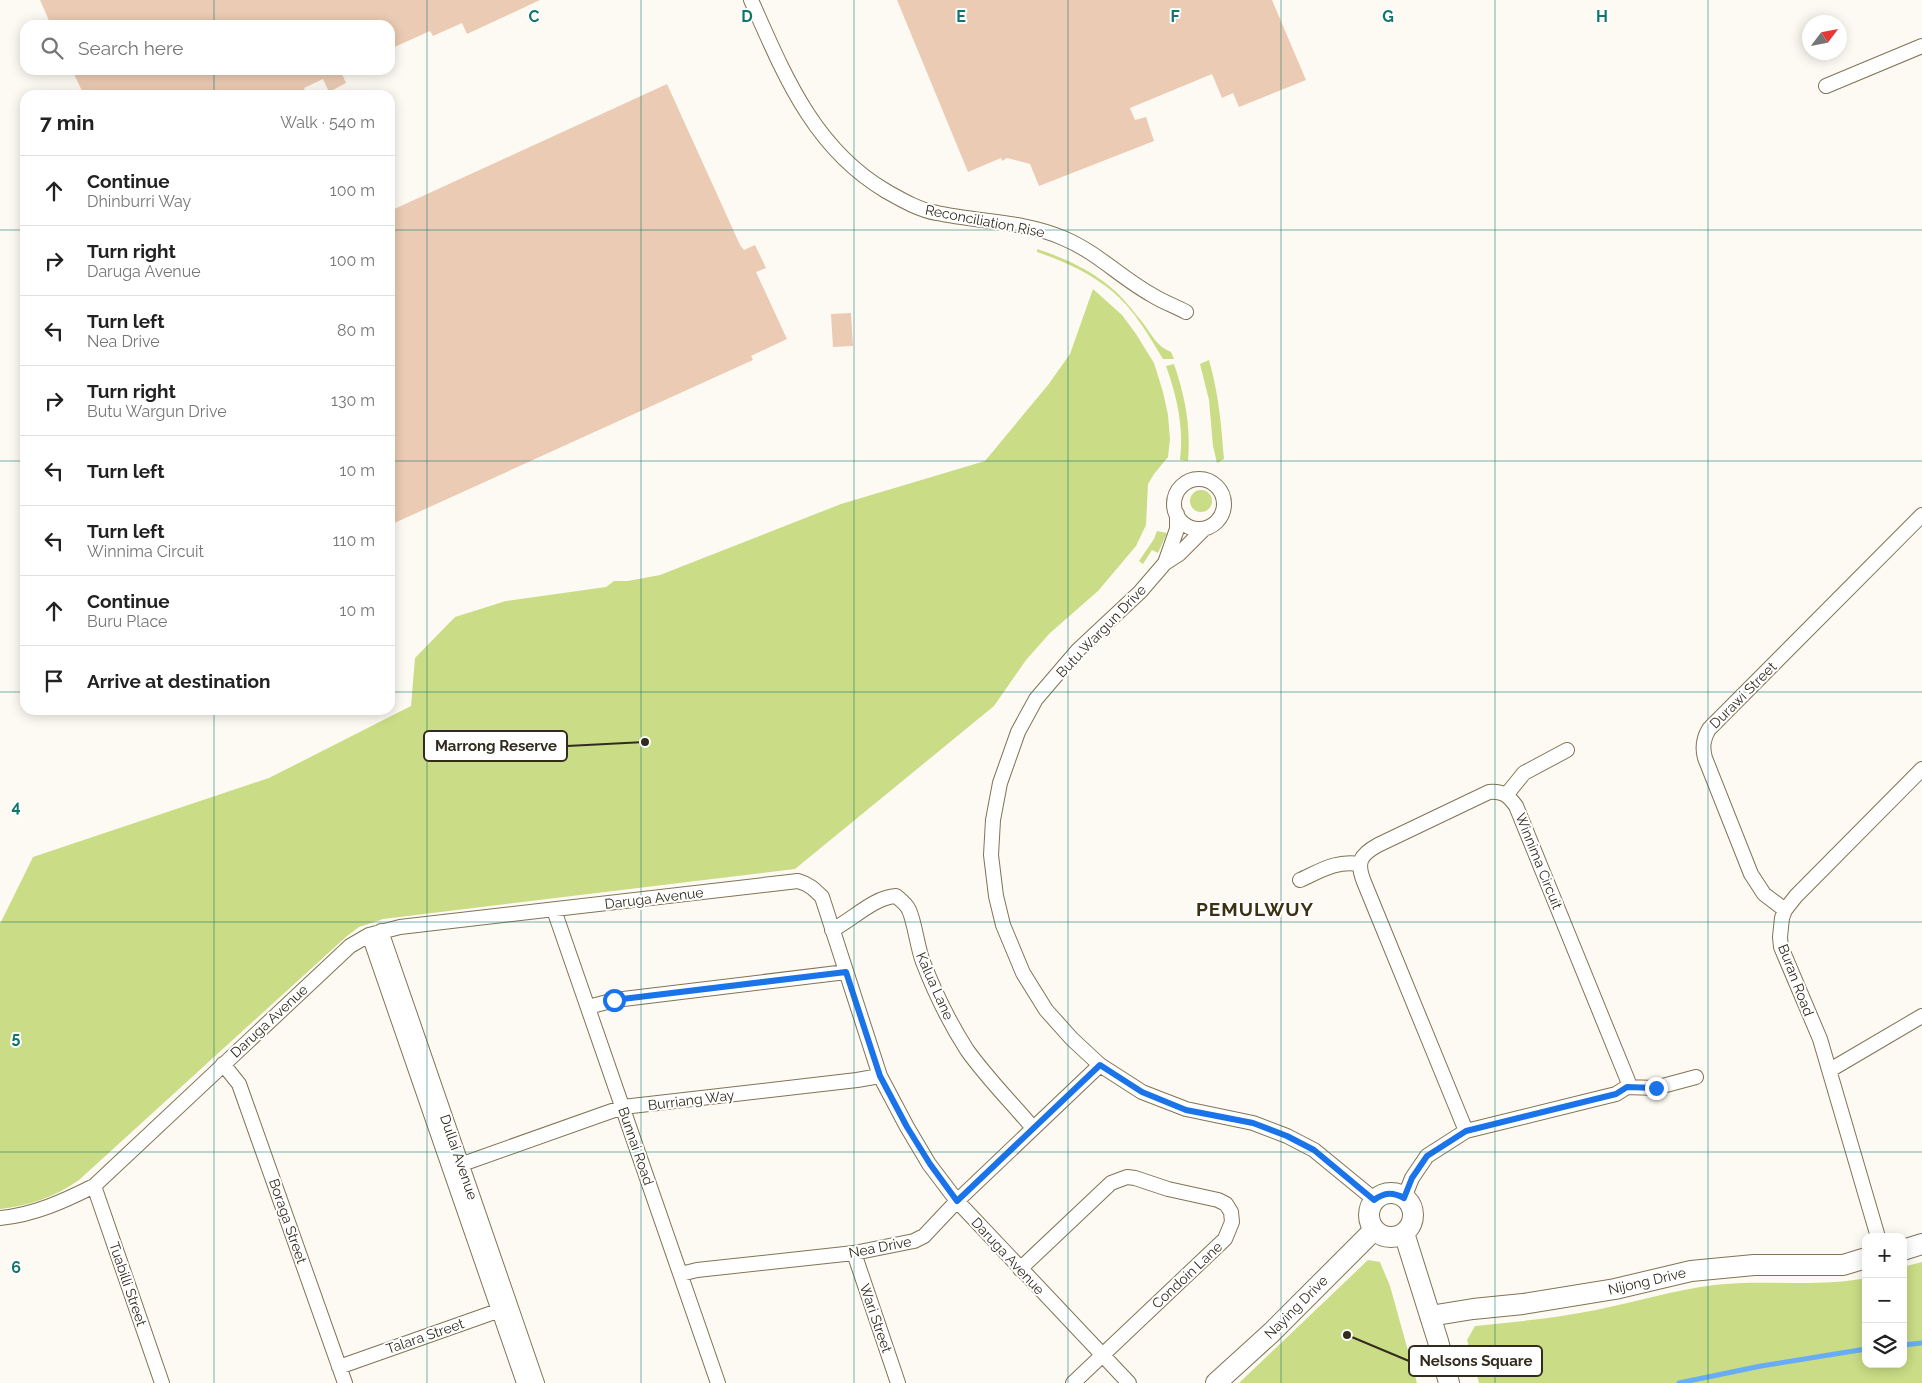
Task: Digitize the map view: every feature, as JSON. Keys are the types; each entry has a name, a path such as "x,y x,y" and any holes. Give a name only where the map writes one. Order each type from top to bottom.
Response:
{"street":[{"name":"Reconciliation Rise","path":"751,0 781,67 818,131 846,163 879,187 905,202 936,213 1030,227 1063,237 1093,253 1151,295 1186,312"},
{"path":"1826,86 1922,46"},
{"name":"Butu Wargun Drive","path":"1165,563 1177,530 1177,514 1174,506 1179,490 1192,480 1209,480 1221,491 1224,499 1222,515 1218,521 1204,528 1180,554 1165,563 1140,592 1078,650 1036,699 1018,732 1000,783 993,820 992,854 996,896 1003,924 1023,973 1046,1010 1072,1039 1100,1065 1142,1092 1186,1110 1253,1123 1294,1140 1314,1150 1374,1200"},
{"path":"1177,514 1181,521 1188,526 1204,528"},
{"name":"Durawi Street","path":"1785,910 1764,894 1751,874 1705,758 1703,742 1709,729 1922,515"},
{"path":"1466,1131 1360,872 1360,864 1368,851 1378,844 1489,792 1499,791 1507,794 1524,773 1567,750"},
{"name":"Buran Road","path":"1877,1233 1820,1039 1781,948 1780,927 1785,910 1796,896 1922,769"},
{"name":"Winnima Circuit","path":"1507,794 1516,806 1622,1062 1628,1081 1627,1087"},
{"path":"1300,880 1335,864 1348,862 1360,864"},
{"name":"Daruga Avenue","path":"0,1218 41,1210 94,1186 350,946 375,933 400,927 798,881 806,883 822,897 880,1076 930,1164 957,1201 1129,1383"},
{"name":"Kalua Lane","path":"832,930 847,923 880,900 896,896 904,903 909,910 919,950 935,993 949,1020 967,1050 991,1081 1033,1128"},
{"name":"Bunnai Road","path":"554,910 718,1383"},
{"name":"Dullai Avenue","path":"375,933 505,1309 524,1383"},
{"path":"588,1007 614,1000 846,972"},
{"path":"1830,1070 1922,1016"},
{"name":"Boraga Street","path":"223,1064 239,1084 345,1383"},
{"name":"Nea Drive","path":"681,1274 697,1270 854,1253 914,1241 924,1236 957,1201 1100,1065"},
{"name":"Burriang Way","path":"457,1166 623,1107 880,1076"},
{"path":"1404,1198 1412,1178 1427,1156 1466,1131 1616,1094 1627,1087 1656,1088 1696,1077"},
{"name":"Condoin Lane","path":"1020,1269 1111,1183 1118,1179 1135,1178 1168,1189 1218,1200 1226,1204 1231,1212 1232,1222 1225,1238 1073,1383"},
{"name":"Tuabilli Street","path":"94,1186 162,1383"},
{"path":"1389,1193 1397,1194 1404,1198 1410,1204 1413,1211 1413,1220 1410,1227 1397,1237 1381,1235 1374,1230 1368,1215 1374,1200 1381,1195 1389,1193"},
{"name":"Naying Drive","path":"1216,1383 1271,1333 1374,1230"},
{"path":"1404,1233 1438,1341 1449,1383"},
{"path":"1907,1249 1922,1244"},
{"name":"Wari Street","path":"854,1253 898,1383"},
{"name":"Nijong Drive","path":"1430,1316 1523,1304 1615,1289 1691,1270 1754,1265 1834,1265 1862,1259"},
{"name":"Dullai Avenue","path":"505,1309 537,1383"},
{"name":"Talara Street","path":"339,1366 505,1309"}],"green space":[{"path":"1037,249 1078,266 1097,277 1115,291 1158,343 1171,352 1174,359 1163,359 1134,314 1112,291 1086,273 1037,252"},
{"path":"1093,289 1122,315 1154,363 1168,415 1170,439 1168,457 1148,484 1146,525 1136,546 1098,591 1050,633 1026,660 994,706 795,869 383,919 359,927 79,1180 41,1200 21,1206 0,1209 0,924 33,857 269,778 411,706 415,658 455,617 506,601 606,587 614,581 628,581 660,575 841,504 985,461 1048,385 1070,354"},
{"path":"1209,360 1221,421 1224,459 1217,463 1213,446 1209,400 1200,364"},
{"path":"1174,364 1186,411 1189,436 1188,461 1180,460 1179,412 1166,366"},
{"path":"1201,490 1209,493 1212,501 1209,509 1201,512 1193,509 1190,501 1193,493"},
{"path":"1157,531 1167,533 1158,553 1152,550 1143,564 1139,561 1154,539"},
{"path":"1368,1260 1380,1262 1390,1286 1417,1383 1239,1383"},
{"path":"1922,1262 1922,1383 1479,1383 1467,1340 1475,1326 1581,1313 1699,1287 1733,1283 1809,1283 1862,1279 1862,1368 1907,1368 1907,1266"}],"building":[{"path":"40,0 540,0 467,34 462,23 433,36 430,31 395,47 395,20 49,20"},
{"path":"897,0 1272,0 1306,80 1239,107 1233,93 1222,98 1212,74 1130,108 1135,120 1146,117 1154,141 1039,186 1030,164 1007,158 1002,161 1001,158 968,172"},
{"path":"74,75 342,75 346,83 333,90 328,90 323,79 304,88 305,90 82,90"},
{"path":"667,84 740,245 744,250 755,245 766,268 756,272 787,339 751,356 753,360 395,523 395,209"},
{"path":"851,313 853,346 833,347 831,314"}],"waterway":[{"path":"1907,1345 1922,1343"},
{"path":"1679,1383 1761,1366 1862,1350"}],"place":[{"name":"Marrong Reserve","path":"645,742"},
{"name":"Nelsons Square","path":"1347,1335"}],"district":[{"name":"PEMULWUY","path":"1255,909"}],"route":[{"path":"614,1000 830,976 846,972 880,1076 907,1127 930,1164 957,1201 1100,1065 1142,1092 1186,1110 1253,1123 1287,1136 1314,1150 1374,1200 1381,1195 1389,1193 1397,1194 1404,1198 1412,1178 1427,1156 1466,1131 1616,1094 1627,1087 1656,1088"}]}
